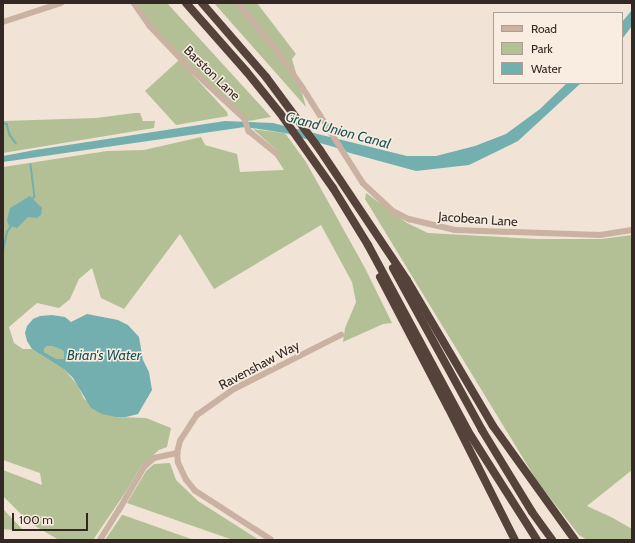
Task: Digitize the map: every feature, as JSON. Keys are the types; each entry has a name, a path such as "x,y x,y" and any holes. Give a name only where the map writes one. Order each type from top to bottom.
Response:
{"highway":[{"path":"186,3 236,59 280,113 345,208 368,245 471,436 537,540"},
{"path":"202,3 237,42 320,150 407,280 493,426 575,540"},
{"path":"346,188 381,246 482,430 532,512 552,540"},
{"path":"345,208 515,540"}],"street":[{"path":"3,22 61,3"},
{"name":"Barston Lane","path":"134,3 150,26 187,66 245,119 249,131 277,154"},
{"name":"Jacobean Lane","path":"238,3 278,53 303,88 363,183 376,197 393,211 409,219 432,226 454,230 551,234 600,234 632,230"},
{"name":"Ravenshaw Way","path":"177,453 183,435 197,415 234,389 341,335"},
{"path":"100,540 144,467 154,458 177,453 178,463 186,480 195,491 271,540"}],"green space":[{"path":"137,3 167,3 271,117 249,121 209,84 151,25"},
{"path":"214,3 257,3 296,54 292,59 306,107"},
{"path":"179,60 227,112 228,116 176,125 145,91"},
{"path":"140,113 143,121 155,121 154,128 3,153 3,121 96,118"},
{"path":"253,129 285,133 306,162 365,268 392,323 383,324 343,342 345,328 356,302 352,282 321,225 214,289 180,234 124,309 101,298 92,268 79,279 70,299 59,308 37,303 9,327 14,343 23,349 32,349 65,370 78,386 84,399 116,417 146,418 171,428 167,447 159,450 141,466 127,490 93,540 59,540 30,523 3,496 3,470 42,485 40,473 3,460 3,167 107,151 144,150 201,137 205,145 237,154 240,172 284,170 275,156 279,152"},
{"path":"366,193 407,223 428,233 537,239 601,239 632,235 632,470 587,506 632,529 632,540 587,540 579,535 537,481 365,199"},
{"path":"47,346 52,346 62,350 64,352 64,359 57,359 44,352 44,349"},
{"path":"170,463 176,480 198,501 259,540 233,540 127,503 146,471 154,464"},
{"path":"3,509 24,531 3,529"},
{"path":"123,515 194,540 105,540"}],"water":[{"path":"632,10 632,26 623,38 623,21"},
{"path":"566,84 580,84 518,141 469,165 416,171 285,133 245,127 3,162 3,156 35,150 225,121 273,123 407,156 436,156 475,146 506,134 540,109"},
{"path":"30,196 42,208 41,215 37,218 28,217 17,228 9,226 7,220 10,208"},
{"name":"Brian's Water","path":"87,314 118,320 128,325 139,337 143,360 149,372 152,390 138,414 126,417 116,417 102,414 91,408 73,378 65,370 32,349 27,341 25,333 27,326 33,319 40,316 52,315 65,317 71,322","holes":["47,346 52,346 64,352 64,359 57,359 44,352 44,349"]}],"waterway":[{"path":"3,123 7,124 10,135 16,143"},
{"path":"31,165 35,197 32,200"},
{"path":"3,251 7,232 12,225"}],"water label":[{"name":"Grand Union Canal","path":"338,130"}]}
